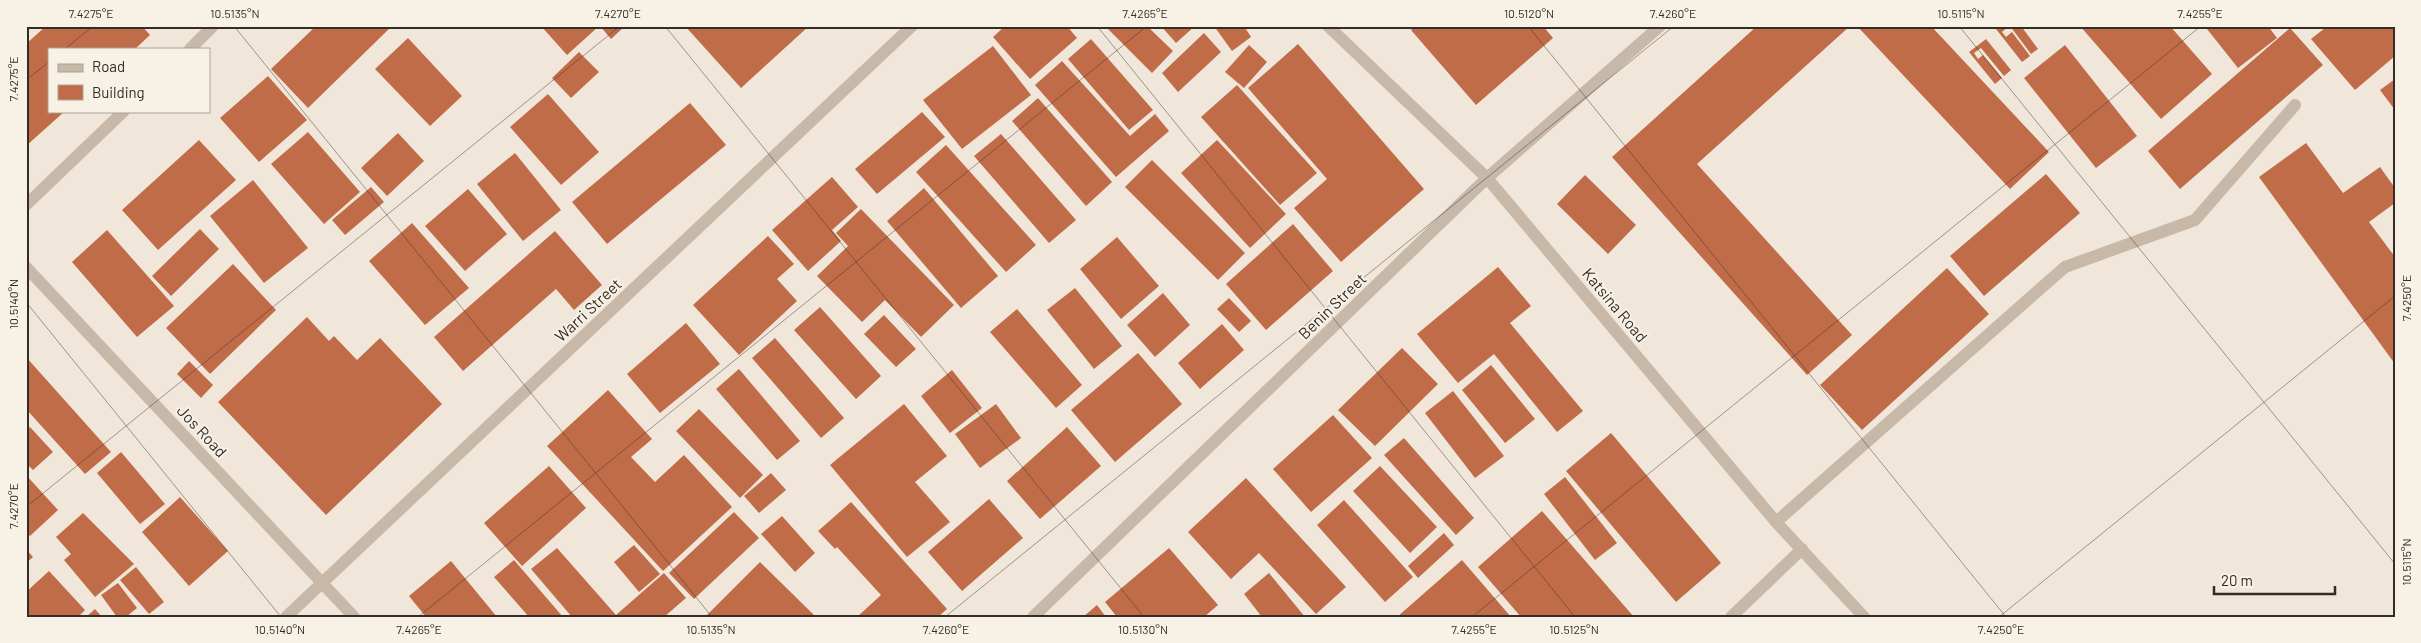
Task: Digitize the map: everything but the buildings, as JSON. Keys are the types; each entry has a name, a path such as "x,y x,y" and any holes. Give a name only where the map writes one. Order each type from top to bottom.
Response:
{"street":[{"path":"191,48 213,26"},
{"name":"Warri Street","path":"286,617 912,26"},
{"name":"Katsina Road","path":"1328,26 1487,178 1776,522 1864,617"},
{"name":"Benin Street","path":"1033,617 1487,178 1660,26"},
{"path":"1776,522 2065,267 2194,220 2295,105"},
{"path":"26,205 123,112"},
{"name":"Jos Road","path":"26,267 354,617"},
{"path":"1731,617 1802,549"}]}
